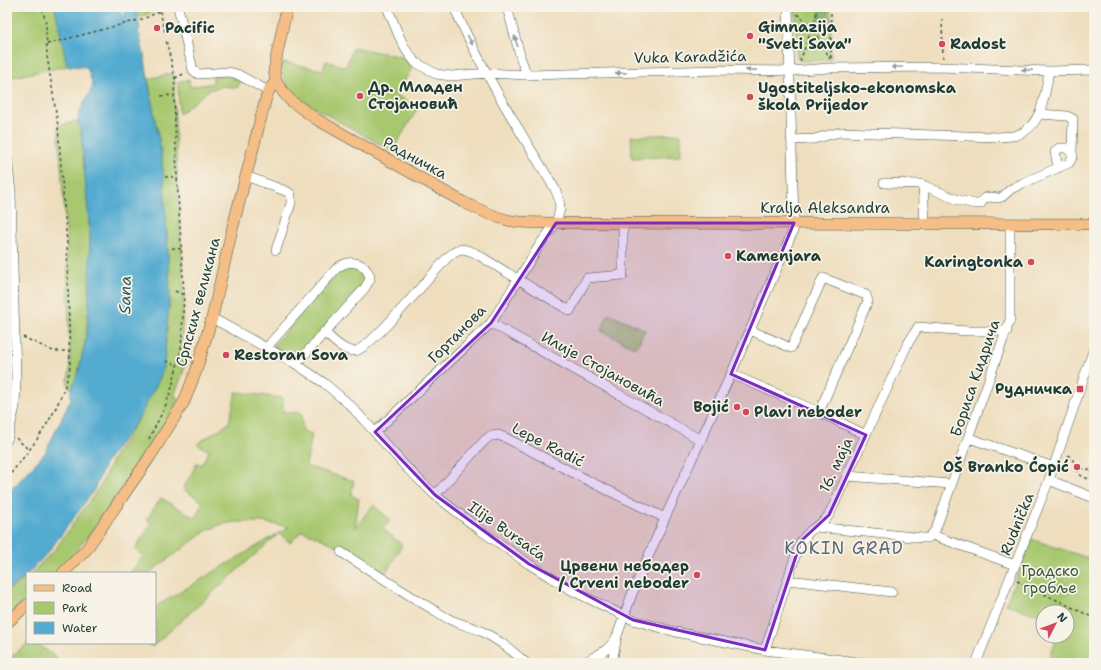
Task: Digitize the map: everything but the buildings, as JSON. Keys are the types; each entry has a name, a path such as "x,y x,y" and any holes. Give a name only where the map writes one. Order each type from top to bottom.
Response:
{"main road":[{"path":"276,82 274,70 287,7"},
{"name":"Српских великана","path":"64,572 92,542 179,411 196,371 212,318 268,91 276,82"},
{"name":"Радничка","path":"276,82 290,101 306,113 464,202 507,220 556,223"},
{"name":"Kralja Aleksandra","path":"556,223 1094,224"},
{"path":"7,623 26,606"}],"street":[{"path":"178,7 193,70 198,74 229,72 237,74 268,91"},
{"name":"Vuka Karadžića","path":"387,7 406,50 415,62 426,70 436,74 451,76 487,73 527,75 721,70 790,71 829,68 943,67 1094,70"},
{"path":"454,7 463,27 516,126 555,189 559,199 560,208 556,223"},
{"path":"507,7 521,59 527,75"},
{"path":"583,663 608,648 613,644 617,636 665,518 731,374 793,231 788,7"},
{"path":"792,140 814,139 840,132 998,137 1017,135 1026,129 1039,114 1044,100 1049,70"},
{"path":"884,183 906,183 923,186 958,200 975,204 980,204 985,198 1002,197 1011,189 1069,163 1072,159 1073,119 1067,116 1039,114"},
{"path":"1058,168 1055,156 1057,149 1066,148 1072,152"},
{"path":"7,156 11,193 16,380 15,407 8,436"},
{"path":"246,176 288,192 291,195 291,203 276,250"},
{"path":"923,186 925,223"},
{"name":"Гортанова","path":"375,432 491,323 541,243 556,223"},
{"path":"324,332 346,349 353,351 360,350 368,344 404,307 444,261 458,249 475,253 570,311 587,278 623,275 623,223"},
{"name":"Бориса Kидрича","path":"932,535 935,531 1007,332 1011,309 1010,224"},
{"path":"267,347 341,264 348,262 359,264 365,268 369,274 370,280 365,288 296,364"},
{"path":"750,330 791,348 823,278 866,295 868,301 819,412"},
{"name":"Ilije Bursaća","path":"212,318 267,347 324,383 351,406 406,467 435,495 480,530 529,564 571,590 633,620 676,632 765,650 865,663"},
{"name":"Илије Стојановића","path":"491,323 701,440"},
{"name":"16. маја","path":"765,650 801,541 811,530 823,522 829,514 908,345 918,327 1007,332"},
{"name":"Rudnička","path":"976,663 1054,467 1094,348"},
{"path":"731,374 819,412 866,435"},
{"name":"Lepe Radić","path":"435,495 484,441 490,436 498,435 521,445 595,484 665,518"},
{"path":"969,438 1054,467"},
{"path":"847,476 951,484"},
{"path":"1049,480 1094,498"},
{"path":"816,527 923,538 928,538 932,535 1015,565"},
{"path":"341,552 428,607 452,620 481,631 508,648 526,663"},
{"path":"788,580 892,592"},
{"path":"612,663 617,636"}],"path":[{"path":"7,478 55,413 67,385 70,368 66,244 58,126 46,44 46,24 42,7"},
{"path":"46,44 143,19 168,7"},
{"path":"800,61 818,7"},
{"path":"796,19 795,12 812,28 831,60 831,7"},
{"path":"1089,7 1094,32"},
{"path":"160,11 165,32"},
{"path":"942,19 943,67"},
{"path":"148,439 165,407 178,366 181,350 184,295 177,177 174,95 175,78 166,40"},
{"path":"797,58 800,61 807,61"},
{"path":"175,78 193,70"},
{"path":"161,96 174,95"},
{"path":"165,177 177,177"},
{"path":"172,248 182,249"},
{"path":"175,291 184,295"},
{"path":"14,333 53,351 70,350"},
{"path":"166,361 178,366"},
{"path":"8,436 29,450"},
{"path":"1060,447 1080,468 1089,470 1094,476 1090,479 1085,478 1078,473 1080,468"},
{"path":"1010,578 1094,618"}],"highlighted area":[{"path":"556,223 794,223 731,374 866,435 829,515 801,541 765,650 633,620 529,564 435,495 375,432 491,323"}],"green space":[{"path":"7,7 55,7 67,66 7,78"},
{"path":"135,7 152,7 153,12 137,18"},
{"path":"795,7 831,7 831,60 800,61 797,58"},
{"path":"820,7 829,8 825,34 819,30"},
{"path":"353,47 407,58 412,68 396,95 418,108 392,151 299,99 288,87 284,78 282,62 323,70 326,61 346,67"},
{"path":"173,73 175,78 174,95 177,177 184,295 181,345 190,349 174,396 179,398 152,444 74,553 57,572 33,572 56,548 101,485 112,460 139,418 164,364 170,292 164,184 158,131 148,79"},
{"path":"226,75 241,81 237,88 223,86 209,90 179,114 178,82 189,80 190,87 213,83 212,76"},
{"path":"78,121 81,133 90,234 89,305 86,338 78,373 71,389 67,385 70,368 67,244 58,126"},
{"path":"681,134 681,156 632,158 631,136"},
{"path":"348,265 364,270 367,279 294,360 273,346 341,268"},
{"path":"609,313 645,330 636,348 601,331"},
{"path":"236,392 283,398 283,412 301,413 303,431 312,434 306,466 354,481 351,495 359,499 355,528 373,505 391,520 383,529 402,545 385,574 345,550 313,535 302,531 290,543 279,533 156,643 156,606 289,527 262,522 237,522 222,524 206,531 150,572 131,572 143,556 135,549 151,524 147,519 161,498 195,518 203,502 183,489 197,463 201,465 209,451 197,444 229,423"},
{"name":"Градско гробље","path":"1031,539 1094,560 1094,663 1047,663 1055,644 1075,644 1075,604 1035,604 1035,614 1006,604"},
{"path":"26,578 26,600 7,616 7,592"},
{"path":"27,644 36,644 65,663 7,663 7,660"},
{"path":"148,644 155,644 152,647"}],"water":[{"name":"Sana","path":"55,7 115,7 124,16 128,7 135,7 161,150 164,184 170,292 164,364 160,378 139,418 106,462 94,490 49,551 30,572 26,572 26,576 24,578 7,590 7,494 45,453 71,399 71,389 78,373 86,338 89,305 90,234 81,133 78,121 79,113 93,86 87,67 67,66"}],"place":[{"name":"Pacific","path":"157,28"},
{"name":"Gimnazija \"Sveti Sava\"","path":"750,36"},
{"name":"Radost","path":"942,44"},
{"name":"Др. Младен Стојановић","path":"360,96"},
{"name":"Ugostiteljsko-ekonomska škola Prijedor","path":"750,97"},
{"name":"Kamenjara","path":"728,256"},
{"name":"Karingtonka","path":"1031,262"},
{"name":"Restoran Sova","path":"226,355"},
{"name":"Рудничка","path":"1080,389"},
{"name":"Bojić","path":"737,407"},
{"name":"Plavi neboder","path":"746,412"},
{"name":"OŠ Branko Ćopić","path":"1077,467"},
{"name":"Црвени небодер / Crveni neboder","path":"697,575"}],"district":[{"name":"KOKIN GRAD","path":"844,548"}]}
